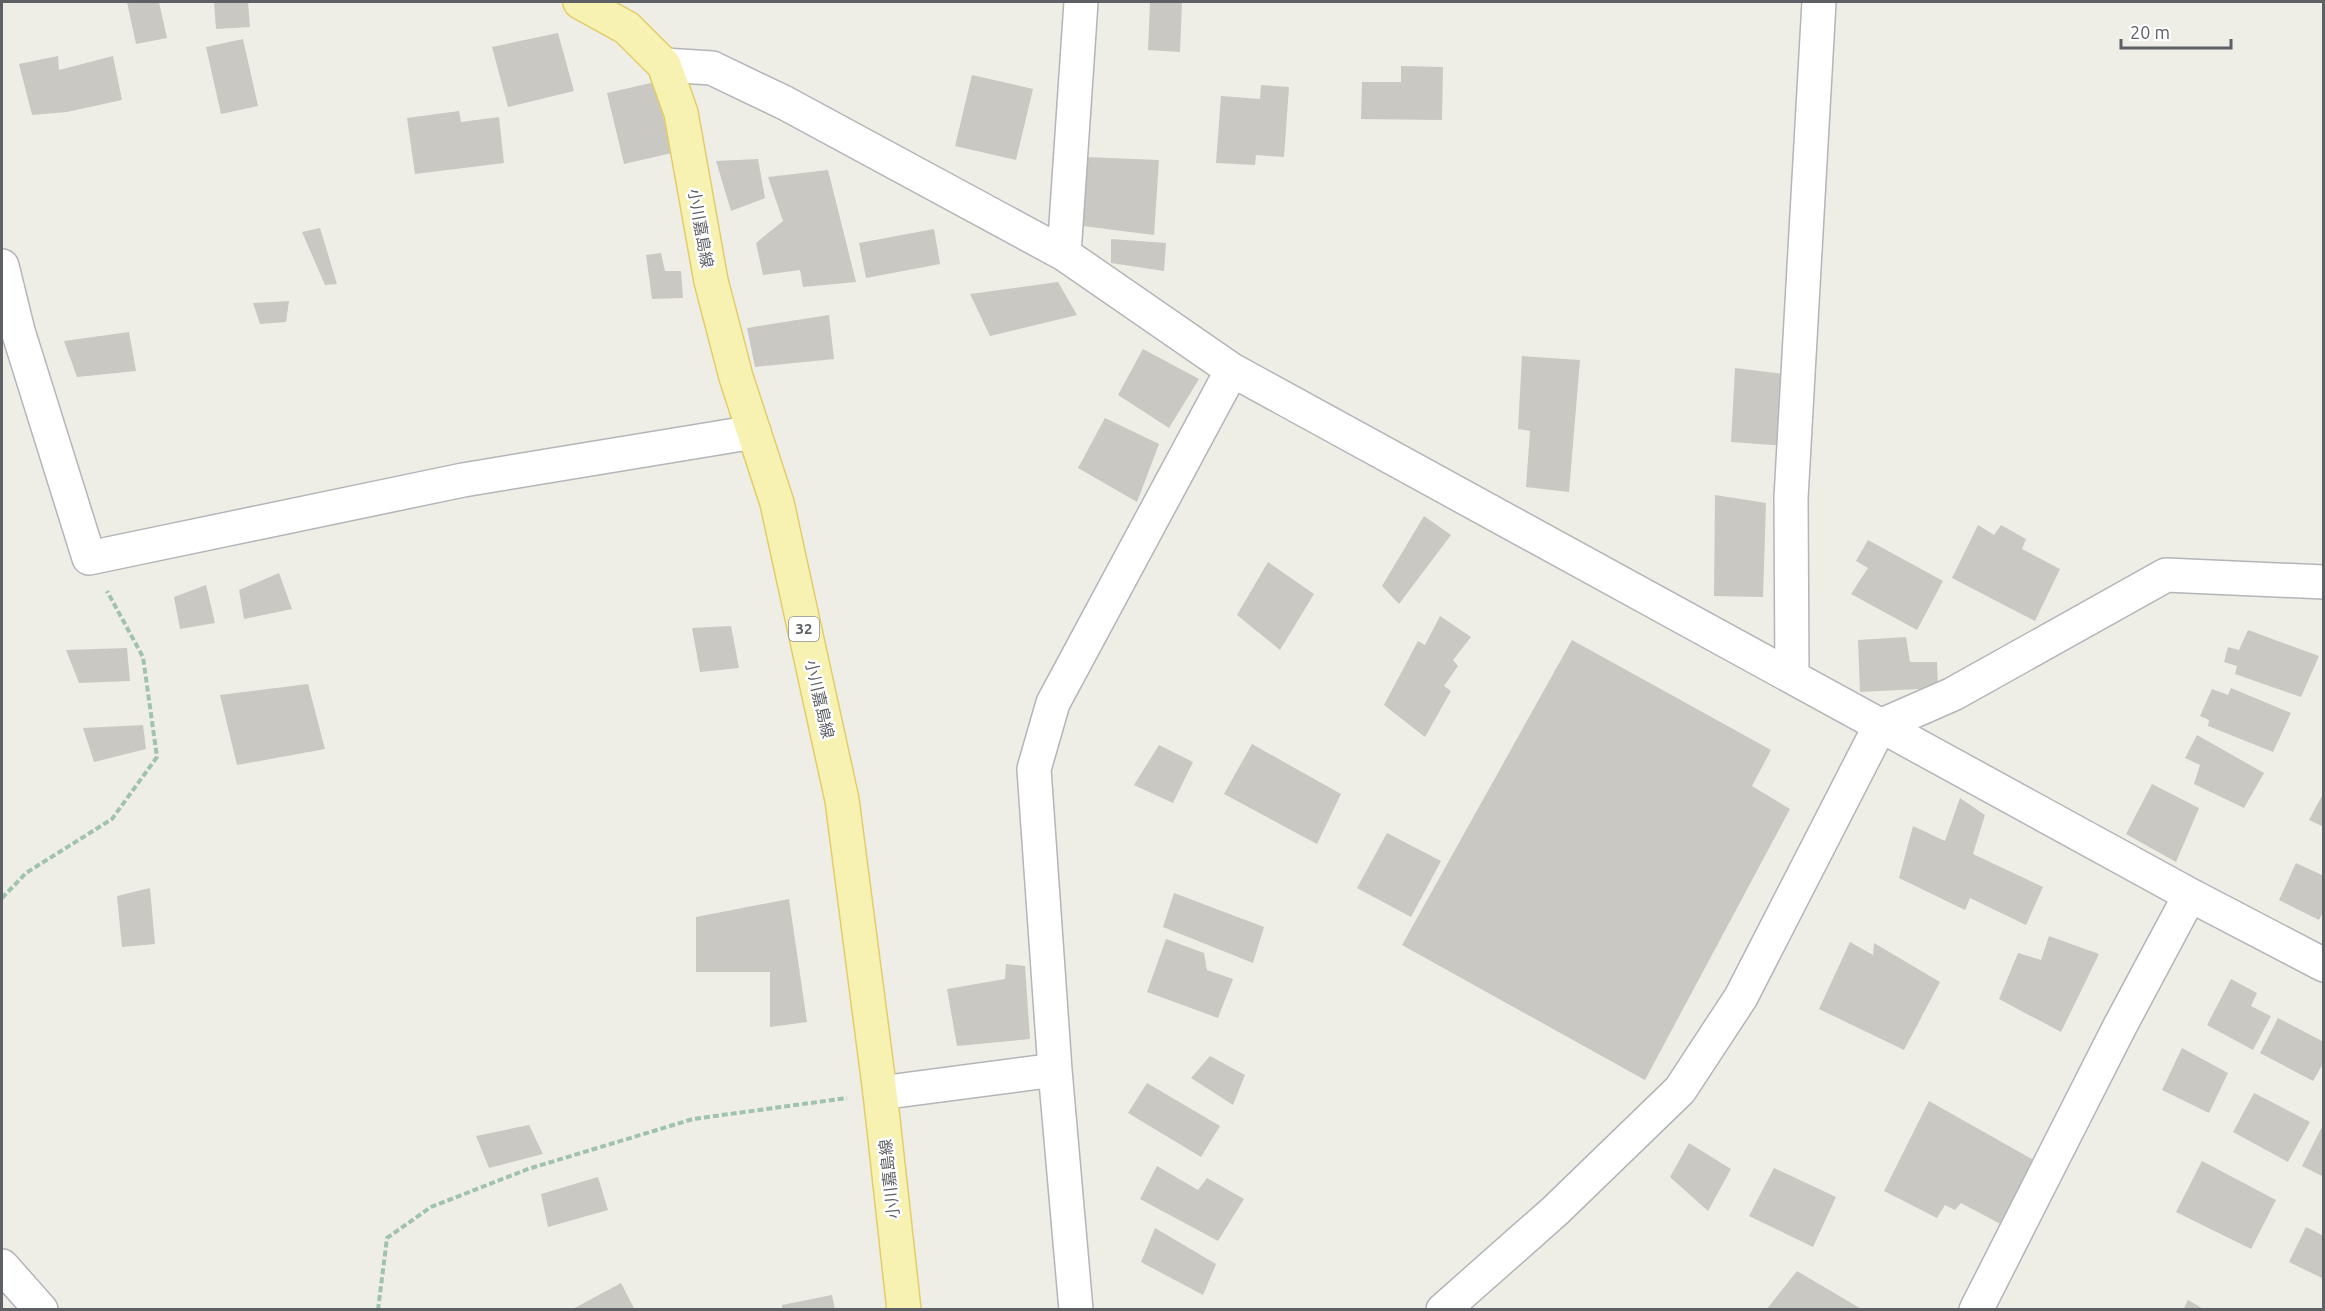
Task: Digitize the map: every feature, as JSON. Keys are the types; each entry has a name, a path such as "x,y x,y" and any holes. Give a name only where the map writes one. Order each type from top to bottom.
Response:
{"main road":[{"name":"小川嘉島線","path":"580,2 627,28 664,65 681,113 711,281 736,377 777,503 842,800 880,1093 904,1310"}],"street":[{"path":"1064,254 1081,2"},
{"path":"1792,675 1791,498 1820,2"},
{"path":"664,65 712,68 785,103 1064,254 1232,370 2190,895 2324,965"},
{"path":"2,266 10,326 89,558 463,480 754,432"},
{"path":"1076,1310 1055,1070 1034,769 1053,703 1232,370"},
{"path":"1443,1310 1555,1210 1680,1090 1741,997 1880,726 1953,694 2166,575 2324,582"},
{"path":"1976,1310 2120,1026 2190,895"},
{"path":"880,1093 1055,1070"},
{"path":"2,1266 27,1307"}],"path":[{"path":"2,898 26,873 112,819 156,757 142,657 89,558"},
{"path":"378,1310 387,1238 431,1207 528,1168 693,1119 880,1093"}],"building":[{"path":"127,2 159,2 167,38 136,44"},
{"path":"214,2 248,2 250,27 216,29"},
{"path":"1150,2 1182,2 1180,52 1148,50"},
{"path":"558,33 574,91 508,107 492,47"},
{"path":"243,39 258,106 221,114 206,47"},
{"path":"58,56 59,70 113,56 122,100 67,112 32,115 19,64"},
{"path":"1401,66 1443,67 1442,120 1361,119 1362,82 1401,82"},
{"path":"972,75 1033,89 1016,160 955,146"},
{"path":"655,82 672,153 624,164 607,93"},
{"path":"1261,85 1289,87 1284,157 1256,155 1255,165 1216,163 1221,96 1260,99"},
{"path":"459,111 461,122 499,117 504,163 415,174 407,118"},
{"path":"1085,157 1159,160 1154,235 1083,226"},
{"path":"758,159 765,198 731,211 716,161"},
{"path":"828,170 856,282 803,287 800,270 763,275 756,243 783,221 768,177"},
{"path":"320,228 337,284 325,285 302,232"},
{"path":"934,229 940,264 866,278 859,243"},
{"path":"1111,239 1166,243 1164,271 1111,263"},
{"path":"661,253 665,271 681,271 683,298 652,299 646,255"},
{"path":"1058,282 1077,315 990,336 970,294"},
{"path":"289,301 286,322 260,324 253,303"},
{"path":"829,315 834,359 755,367 747,328"},
{"path":"129,332 136,371 77,377 64,341"},
{"path":"1143,349 1199,379 1169,428 1118,395"},
{"path":"1522,356 1580,360 1569,492 1526,487 1530,431 1518,429"},
{"path":"1735,368 1792,375 1786,446 1731,442"},
{"path":"1105,418 1159,444 1137,502 1078,468"},
{"path":"1715,495 1766,503 1763,597 1714,596"},
{"path":"1424,516 1451,535 1399,604 1382,586"},
{"path":"1978,525 1994,535 2001,525 2026,539 2022,549 2060,569 2035,621 1952,578"},
{"path":"1868,540 1943,581 1917,630 1851,594 1868,568 1856,561"},
{"path":"1268,562 1314,594 1280,650 1237,615"},
{"path":"279,573 292,609 244,619 239,590"},
{"path":"206,585 215,623 180,629 174,597"},
{"path":"1440,616 1471,637 1453,660 1458,666 1444,686 1451,691 1425,737 1384,705 1418,641 1425,645"},
{"path":"731,626 739,668 700,672 692,628"},
{"path":"2248,630 2319,656 2301,697 2235,674 2237,666 2224,662 2228,647 2239,650"},
{"path":"1906,637 1910,662 1937,662 1938,688 1860,692 1858,640"},
{"path":"1572,640 1771,750 1752,786 1790,809 1645,1080 1402,945"},
{"path":"127,648 130,681 79,683 66,650"},
{"path":"308,684 325,749 237,765 220,695"},
{"path":"2231,688 2291,713 2273,752 2208,726 2209,720 2200,716 2212,689 2228,695"},
{"path":"143,725 146,749 94,762 83,728"},
{"path":"2197,735 2264,773 2244,808 2194,784 2200,765 2185,758"},
{"path":"1252,744 1341,794 1317,844 1224,794"},
{"path":"1159,745 1193,762 1173,803 1134,785"},
{"path":"2152,784 2199,808 2176,862 2126,834"},
{"path":"2324,792 2324,827 2309,820"},
{"path":"1960,798 1985,815 1973,854 2043,887 2026,925 1970,898 1965,910 1899,878 1913,826 1945,841"},
{"path":"1387,833 1441,861 1411,917 1357,888"},
{"path":"2296,863 2324,876 2324,910 2319,920 2279,900"},
{"path":"150,888 155,944 122,947 117,896"},
{"path":"1174,893 1264,927 1253,963 1163,927"},
{"path":"789,899 807,1022 770,1027 770,972 696,972 696,917"},
{"path":"2049,936 2099,954 2061,1032 1999,999 2018,953 2041,960"},
{"path":"1166,939 1204,953 1207,970 1233,979 1218,1018 1147,992"},
{"path":"1850,942 1873,955 1874,943 1940,982 1904,1050 1819,1009"},
{"path":"1006,964 1025,966 1030,1039 957,1046 947,989 1005,979"},
{"path":"2231,979 2257,993 2251,1006 2271,1016 2253,1050 2207,1025"},
{"path":"2278,1018 2324,1042 2324,1062 2313,1081 2260,1053"},
{"path":"2182,1048 2228,1073 2209,1113 2162,1090"},
{"path":"1210,1056 1245,1075 1233,1105 1191,1078"},
{"path":"1147,1083 1220,1126 1201,1157 1128,1113"},
{"path":"2254,1093 2310,1122 2288,1162 2233,1132"},
{"path":"1929,1101 2039,1163 2006,1227 1961,1203 1955,1210 1945,1205 1937,1218 1884,1191"},
{"path":"2324,1123 2324,1177 2302,1166"},
{"path":"529,1125 543,1154 489,1168 476,1136"},
{"path":"1689,1143 1731,1169 1708,1211 1670,1177"},
{"path":"2202,1161 2276,1200 2251,1249 2176,1212"},
{"path":"1157,1166 1198,1190 1207,1178 1244,1199 1218,1241 1140,1199"},
{"path":"1774,1168 1836,1197 1813,1247 1749,1216"},
{"path":"598,1177 608,1210 548,1227 541,1194"},
{"path":"2306,1227 2324,1236 2324,1279 2289,1262"},
{"path":"1155,1228 1216,1264 1203,1295 1141,1262"},
{"path":"1797,1271 1863,1310 1766,1310"},
{"path":"621,1283 635,1310 571,1310"},
{"path":"832,1295 835,1310 782,1310 782,1305"},
{"path":"2188,1300 2205,1310 2183,1310"}]}
